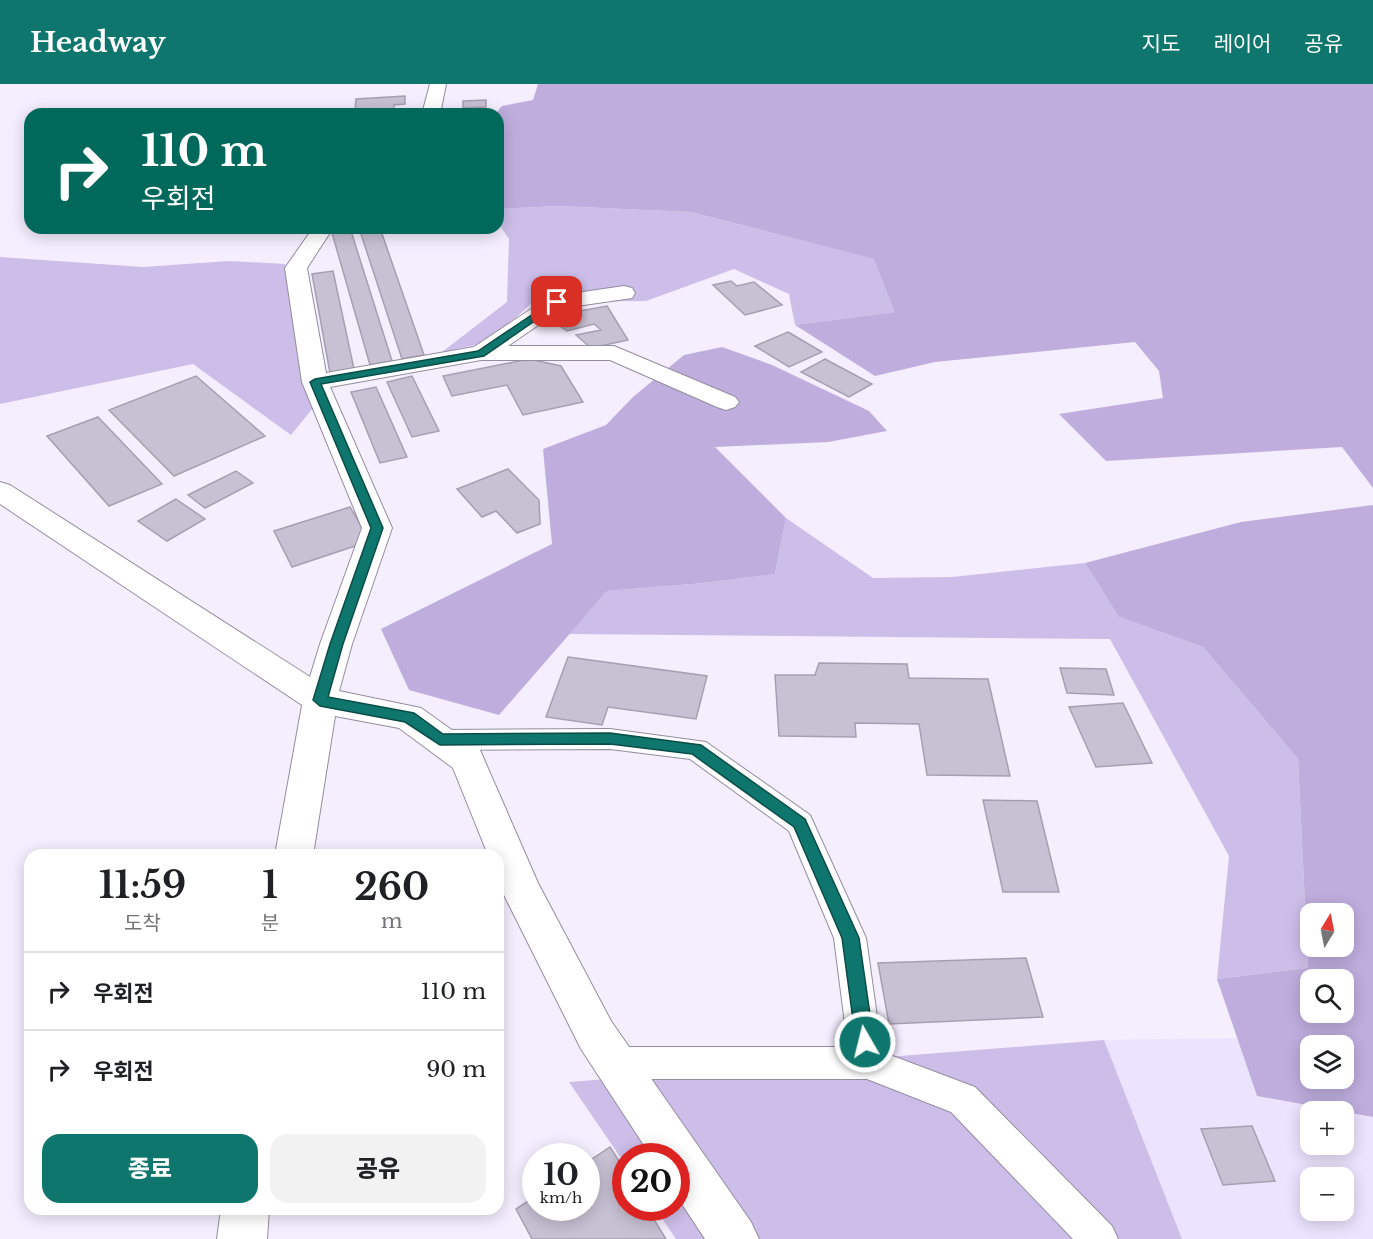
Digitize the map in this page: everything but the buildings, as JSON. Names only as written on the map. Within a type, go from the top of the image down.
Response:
[{"type":"street","points":[[432,108],[438,84]]},
{"type":"street","points":[[295,849],[320,700],[336,644],[377,528],[315,382],[296,268],[319,234]]},
{"type":"street","points":[[481,353],[557,302],[624,293]]},
{"type":"street","points":[[315,382],[481,353],[614,353],[726,402]]},
{"type":"street","points":[[0,490],[69,537],[238,644],[320,700],[409,717],[467,760],[521,889],[596,1035],[734,1239]]},
{"type":"street","points":[[242,1239],[244,1215]]},
{"type":"lane","points":[[440,740],[610,739],[696,749],[800,823],[850,938],[867,1063]]},
{"type":"lane","points":[[615,1064],[867,1063],[963,1099],[1100,1239]]},
{"type":"shaded area","points":[[538,84],[1373,84],[1373,488],[1342,447],[1106,461],[1059,414],[1163,398],[1159,371],[1135,342],[935,362],[875,376],[795,325],[895,312],[874,259],[691,212],[557,206],[504,209],[504,108],[500,108],[533,100]]},
{"type":"shaded area","points":[[557,206],[691,212],[875,259],[896,312],[795,325],[789,294],[734,269],[646,301],[533,302],[489,342],[442,352],[507,302],[509,239],[504,232],[504,209]]},
{"type":"shaded area","points":[[0,257],[143,267],[229,261],[285,264],[317,403],[291,435],[193,364],[0,404]]},
{"type":"shaded area","points":[[722,347],[772,365],[869,411],[887,431],[828,442],[715,447],[786,518],[775,574],[704,583],[607,591],[499,715],[409,690],[381,629],[552,544],[543,449],[606,425],[633,397],[684,355]]},
{"type":"shaded area","points":[[1373,505],[1373,1117],[1354,1114],[1354,1101],[1300,1101],[1300,1104],[1257,1096],[1217,979],[1308,968],[1307,957],[1354,957],[1354,903],[1305,903],[1298,759],[1203,647],[1119,617],[1085,563],[1241,522]]},
{"type":"shaded area","points":[[786,518],[873,578],[952,577],[1085,563],[1119,617],[1203,647],[1298,759],[1305,903],[1300,903],[1300,957],[1307,957],[1308,968],[1217,979],[1229,856],[1110,639],[569,634],[607,591],[704,583],[775,574]]},
{"type":"shaded area","points":[[1237,1038],[1257,1096],[1300,1104],[1300,1155],[1354,1155],[1354,1114],[1373,1117],[1373,1239],[1182,1239],[1104,1040]]},
{"type":"shaded area","points":[[1104,1040],[1182,1239],[676,1239],[664,1221],[690,1221],[690,1143],[612,1143],[612,1145],[569,1082]]},
{"type":"route","points":[[557,302],[481,353],[315,382],[377,528],[336,644],[320,700],[409,717],[440,740],[610,739],[696,749],[800,823],[850,938],[865,1042]]}]
